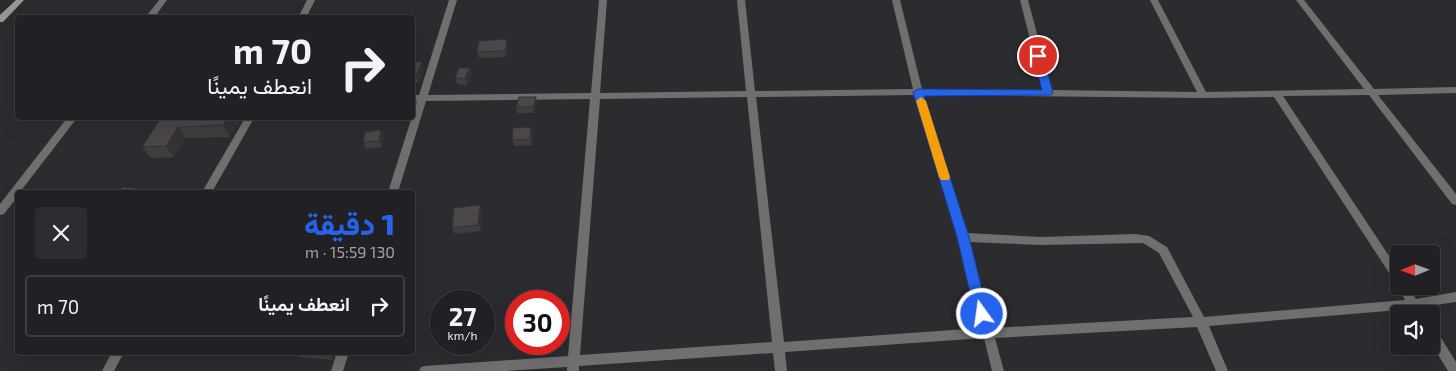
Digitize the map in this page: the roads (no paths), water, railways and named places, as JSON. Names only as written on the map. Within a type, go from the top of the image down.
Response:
[{"type":"main road","points":[[0,20],[20,0]]},
{"type":"street","points":[[152,15],[163,0]]},
{"type":"street","points":[[303,15],[310,0]]},
{"type":"street","points":[[394,190],[453,0]]},
{"type":"street","points":[[574,366],[603,0]]},
{"type":"street","points":[[741,0],[781,371]]},
{"type":"street","points":[[896,0],[918,92],[963,237],[998,371]]},
{"type":"street","points":[[1024,0],[1048,93]]},
{"type":"street","points":[[1154,0],[1203,94]]},
{"type":"street","points":[[1300,0],[1454,195]]},
{"type":"street","points":[[415,98],[918,92],[1203,94],[1456,90]]},
{"type":"street","points":[[1276,93],[1390,267]]},
{"type":"street","points":[[16,190],[70,120]]},
{"type":"street","points":[[208,190],[248,120]]},
{"type":"street","points":[[0,211],[15,192]]},
{"type":"street","points":[[963,237],[1041,241],[1145,240],[1163,250],[1201,322],[1222,371]]},
{"type":"street","points":[[1430,305],[1456,297]]},
{"type":"street","points":[[425,371],[574,366],[778,347],[987,333],[1390,311]]},
{"type":"street","points":[[1440,347],[1455,371]]},
{"type":"street","points":[[108,371],[116,355]]},
{"type":"street","points":[[337,371],[342,355]]}]
